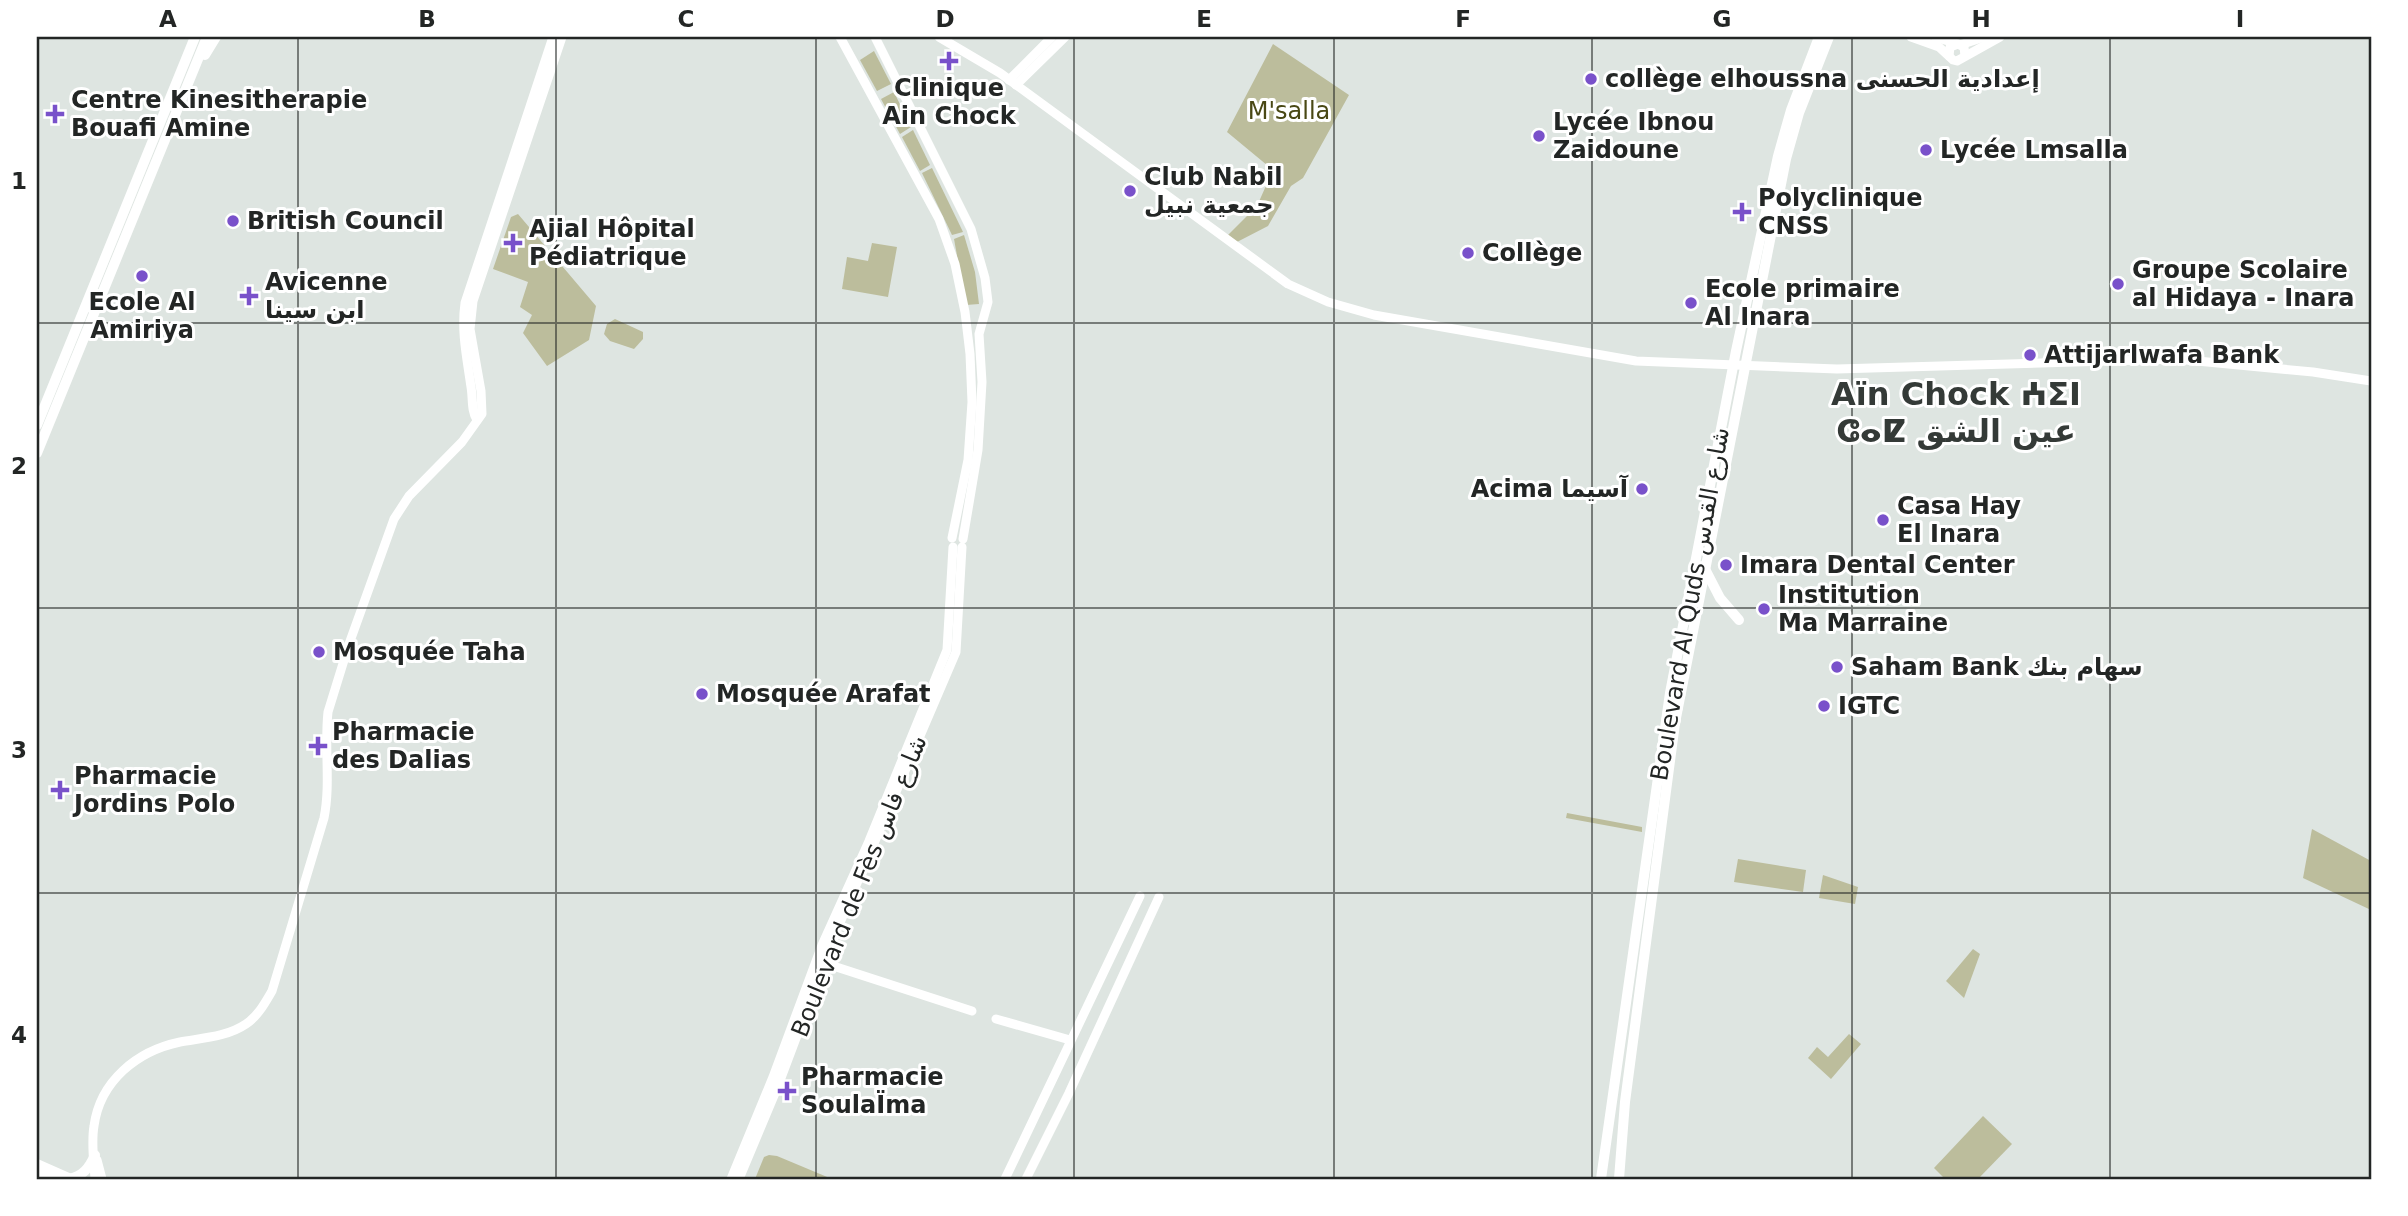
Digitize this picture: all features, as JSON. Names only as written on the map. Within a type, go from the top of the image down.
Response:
[{"type":"highway","points":[[170,98],[188,37]]},
{"type":"highway","points":[[37,425],[195,37]]},
{"type":"highway","points":[[37,453],[207,37]]},
{"type":"highway","points":[[185,90],[216,37]]},
{"type":"main road","points":[[477,420],[473,415],[472,389],[463,336],[464,303],[553,37]]},
{"type":"main road","points":[[95,1179],[93,1128],[97,1110],[112,1082],[127,1066],[154,1049],[227,1034],[246,1024],[266,1002],[283,957],[321,831],[328,800],[328,712],[379,556],[394,519],[409,496],[462,442],[482,414],[482,400],[471,342],[473,301],[562,37]]},
{"type":"main road","name":"Boulevard de Fès شارع فاس","points":[[731,1179],[773,1077],[822,945],[869,841],[947,650],[968,460],[972,381],[965,312],[955,264],[939,219],[840,37]]},
{"type":"main road","name":"Boulevard de Fès شارع فاس","points":[[739,1179],[778,1086],[824,963],[956,652],[958,543],[978,450],[982,382],[979,334],[988,302],[985,278],[971,229],[876,37]]},
{"type":"main road","points":[[939,37],[1013,83],[1288,284],[1315,297],[1374,315],[1636,362],[1901,369],[2176,359],[2313,372],[2371,381]]},
{"type":"main road","points":[[1013,83],[1052,37]]},
{"type":"main road","points":[[1013,83],[1065,37]]},
{"type":"main road","name":"Boulevard Al Quds شارع القدس","points":[[1619,1179],[1625,1102],[1675,723],[1781,143],[1819,37]]},
{"type":"main road","name":"Boulevard Al Quds شارع القدس","points":[[1601,1179],[1670,693],[1739,364],[1791,139],[1829,37]]},
{"type":"main road","points":[[1911,37],[1939,47],[1952,60],[1957,61],[2000,37]]},
{"type":"main road","points":[[1935,37],[1959,44],[1965,49],[1965,56]]},
{"type":"main road","points":[[1949,56],[1950,47],[1984,37]]},
{"type":"main road","points":[[1704,567],[1720,598],[1739,620]]},
{"type":"main road","points":[[1005,1179],[1140,896]]},
{"type":"main road","points":[[1026,1179],[1069,1093],[1159,897]]},
{"type":"main road","points":[[824,963],[972,1011]]},
{"type":"main road","points":[[996,1019],[1070,1040]]},
{"type":"main road","points":[[37,1164],[70,1179],[86,1171],[95,1155]]},
{"type":"main road","points":[[95,1155],[102,1179]]},
{"type":"main road","points":[[37,1173],[50,1179]]},
{"type":"green space","name":"M'salla","points":[[1273,44],[1349,95],[1303,178],[1291,186],[1268,226],[1237,242],[1228,235],[1257,206],[1273,170],[1227,132]]},
{"type":"green space","points":[[874,51],[891,84],[877,91],[860,60]]},
{"type":"green space","points":[[894,92],[911,127],[900,134],[881,99]]},
{"type":"green space","points":[[913,130],[930,165],[920,171],[902,137]]},
{"type":"green space","points":[[932,168],[963,232],[952,235],[922,173]]},
{"type":"green space","points":[[518,214],[596,306],[589,340],[547,366],[523,333],[532,315],[520,307],[528,282],[493,269],[511,217]]},
{"type":"green space","points":[[964,235],[975,272],[979,304],[966,305],[954,239]]},
{"type":"green space","points":[[872,243],[897,247],[888,297],[842,289],[847,257],[868,261]]},
{"type":"green space","points":[[615,319],[643,332],[643,339],[634,349],[610,341],[604,334],[607,324]]},
{"type":"green space","points":[[1567,813],[1642,827],[1642,832],[1566,818]]},
{"type":"green space","points":[[2312,829],[2371,861],[2371,910],[2303,878]]},
{"type":"green space","points":[[1738,859],[1806,870],[1803,892],[1734,882]]},
{"type":"green space","points":[[1823,875],[1858,887],[1855,904],[1819,898]]},
{"type":"green space","points":[[1973,949],[1980,954],[1964,998],[1946,981]]},
{"type":"green space","points":[[1849,1034],[1861,1044],[1831,1079],[1808,1058],[1817,1047],[1828,1057]]},
{"type":"green space","points":[[1983,1116],[2012,1144],[1978,1179],[1945,1179],[1934,1168]]},
{"type":"green space","points":[[769,1155],[832,1179],[755,1179],[764,1157]]},
{"type":"place","name":"Clinique Ain Chock","points":[[949,61]]},
{"type":"place","name":"collège elhoussna إعدادية الحسنى","points":[[1591,79]]},
{"type":"place","name":"Centre Kinesitherapie Bouafi Amine","points":[[55,114]]},
{"type":"place","name":"Lycée Ibnou Zaidoune","points":[[1539,136]]},
{"type":"place","name":"Lycée Lmsalla","points":[[1926,150]]},
{"type":"place","name":"Club Nabil جمعية نبيل","points":[[1130,191]]},
{"type":"place","name":"Polyclinique CNSS","points":[[1742,212]]},
{"type":"place","name":"British Council","points":[[233,221]]},
{"type":"place","name":"Ajial Hôpital Pédiatrique","points":[[513,243]]},
{"type":"place","name":"Collège","points":[[1468,253]]},
{"type":"place","name":"Ecole Al Amiriya","points":[[142,276]]},
{"type":"place","name":"Groupe Scolaire al Hidaya - Inara","points":[[2118,284]]},
{"type":"place","name":"Avicenne ابن سينا","points":[[249,296]]},
{"type":"place","name":"Ecole primaire Al Inara","points":[[1691,303]]},
{"type":"place","name":"Attijarlwafa Bank","points":[[2030,355]]},
{"type":"place","name":"Acima آسيما","points":[[1642,489]]},
{"type":"place","name":"Casa Hay El Inara","points":[[1883,520]]},
{"type":"place","name":"Imara Dental Center","points":[[1726,565]]},
{"type":"place","name":"Institution Ma Marraine","points":[[1764,609]]},
{"type":"place","name":"Mosquée Taha","points":[[319,652]]},
{"type":"place","name":"Saham Bank سهام بنك","points":[[1837,667]]},
{"type":"place","name":"Mosquée Arafat","points":[[702,694]]},
{"type":"place","name":"IGTC","points":[[1824,706]]},
{"type":"place","name":"Pharmacie des Dalias","points":[[318,746]]},
{"type":"place","name":"Pharmacie Jordins Polo","points":[[60,790]]},
{"type":"place","name":"Pharmacie SoulaÏma","points":[[787,1091]]},
{"type":"district","name":"Aïn Chock ⵄⵉⵏ ⵛⴰⵇ عين الشق","points":[[1956,412]]}]
